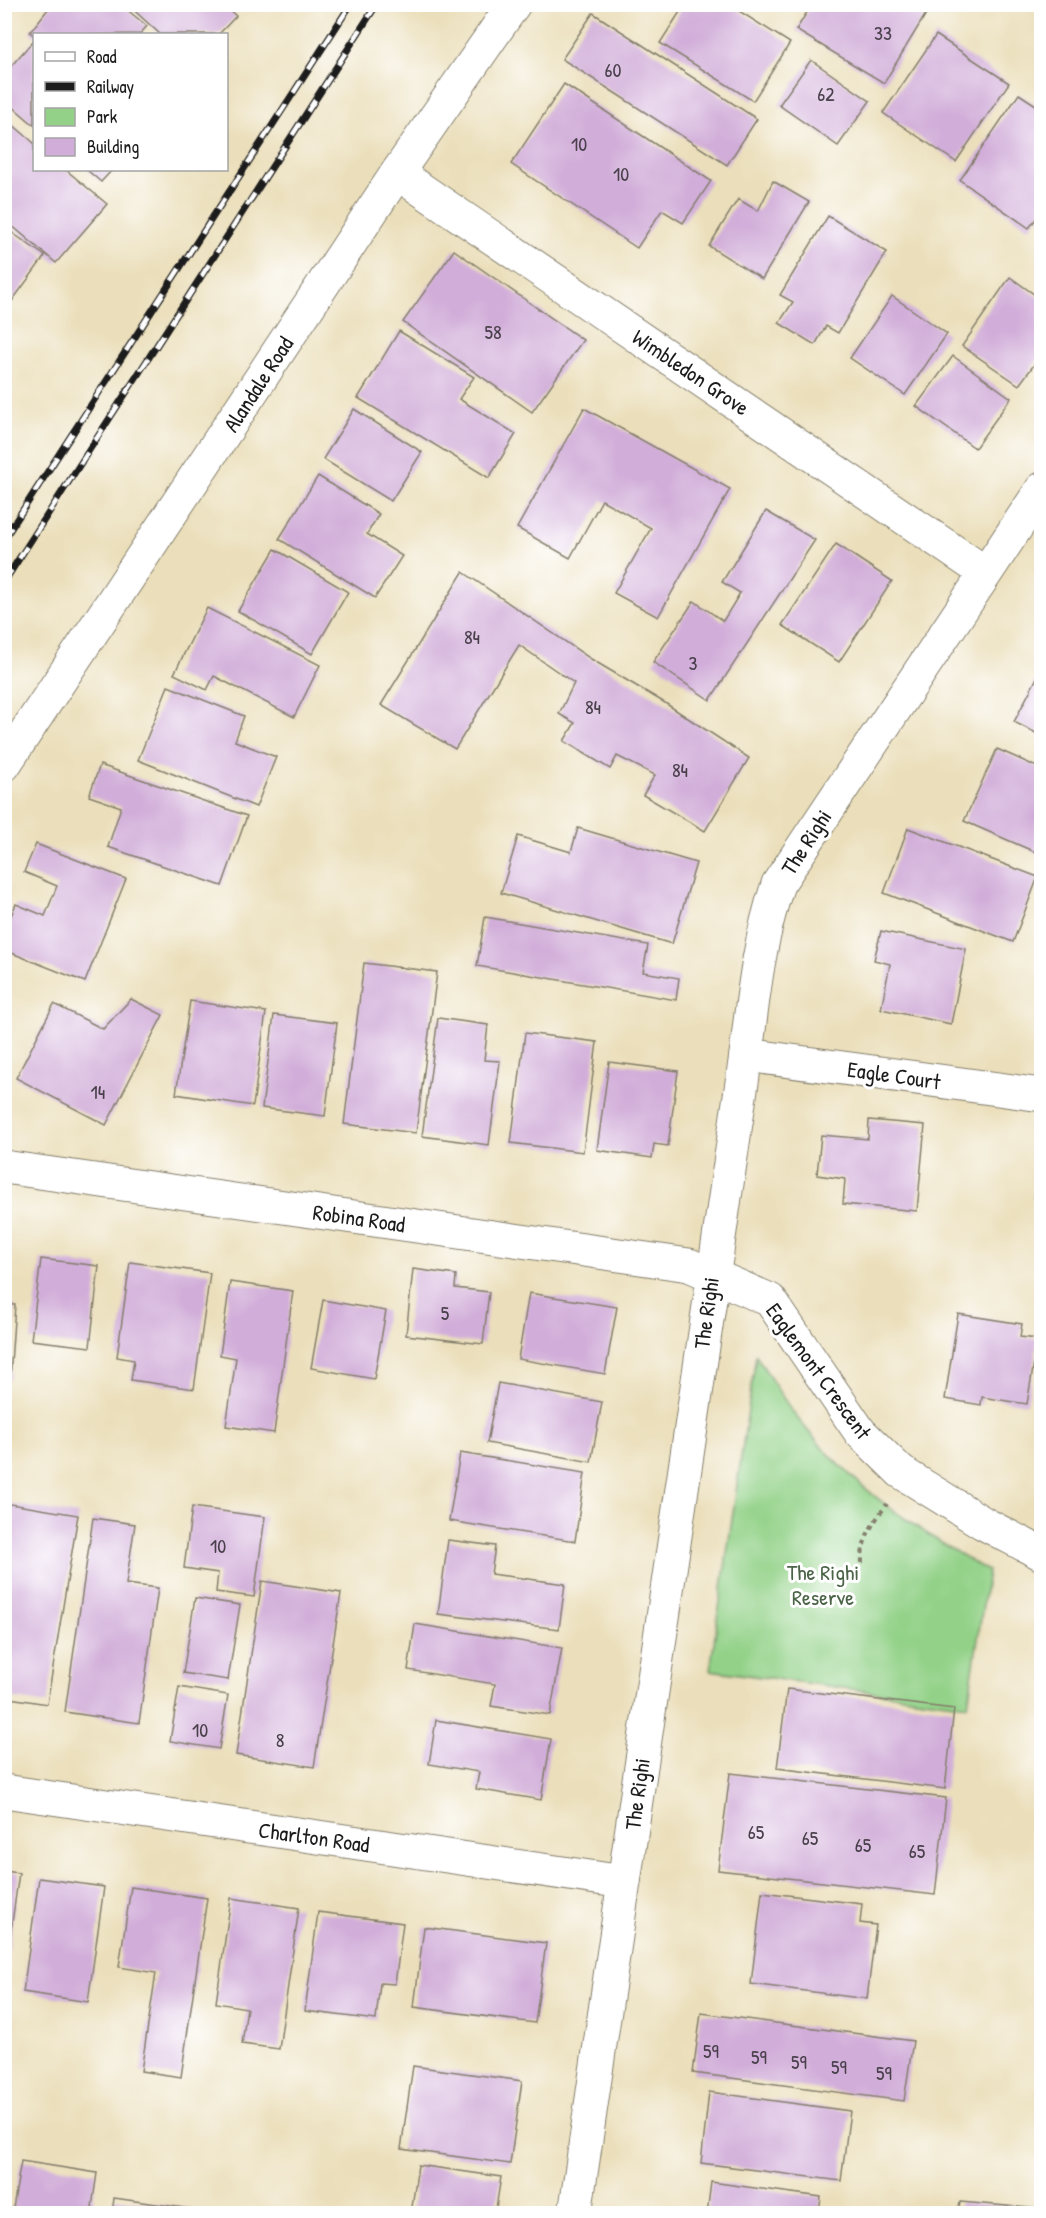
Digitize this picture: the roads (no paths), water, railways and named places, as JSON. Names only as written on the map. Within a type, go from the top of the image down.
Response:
[{"type":"street","name":"Alandale Road","points":[[4,765],[397,173],[514,4]]},
{"type":"street","name":"Wimbledon Grove","points":[[397,173],[984,572]]},
{"type":"street","name":"The Righi","points":[[574,2214],[746,1055],[758,956],[778,885],[1041,489]]},
{"type":"street","name":"Eagle Court","points":[[746,1055],[1041,1095]]},
{"type":"street","name":"Robina Road","points":[[4,1167],[689,1265],[712,1276]]},
{"type":"street","name":"Eaglemont Crescent","points":[[712,1276],[770,1300],[860,1432],[901,1472],[983,1523],[1041,1554]]},
{"type":"street","name":"Charlton Road","points":[[4,1791],[624,1882]]},
{"type":"railway","points":[[4,539],[351,4]]},
{"type":"railway","points":[[4,582],[377,4]]},
{"type":"park label","name":"The Righi Reserve","points":[[823,1584]]}]
